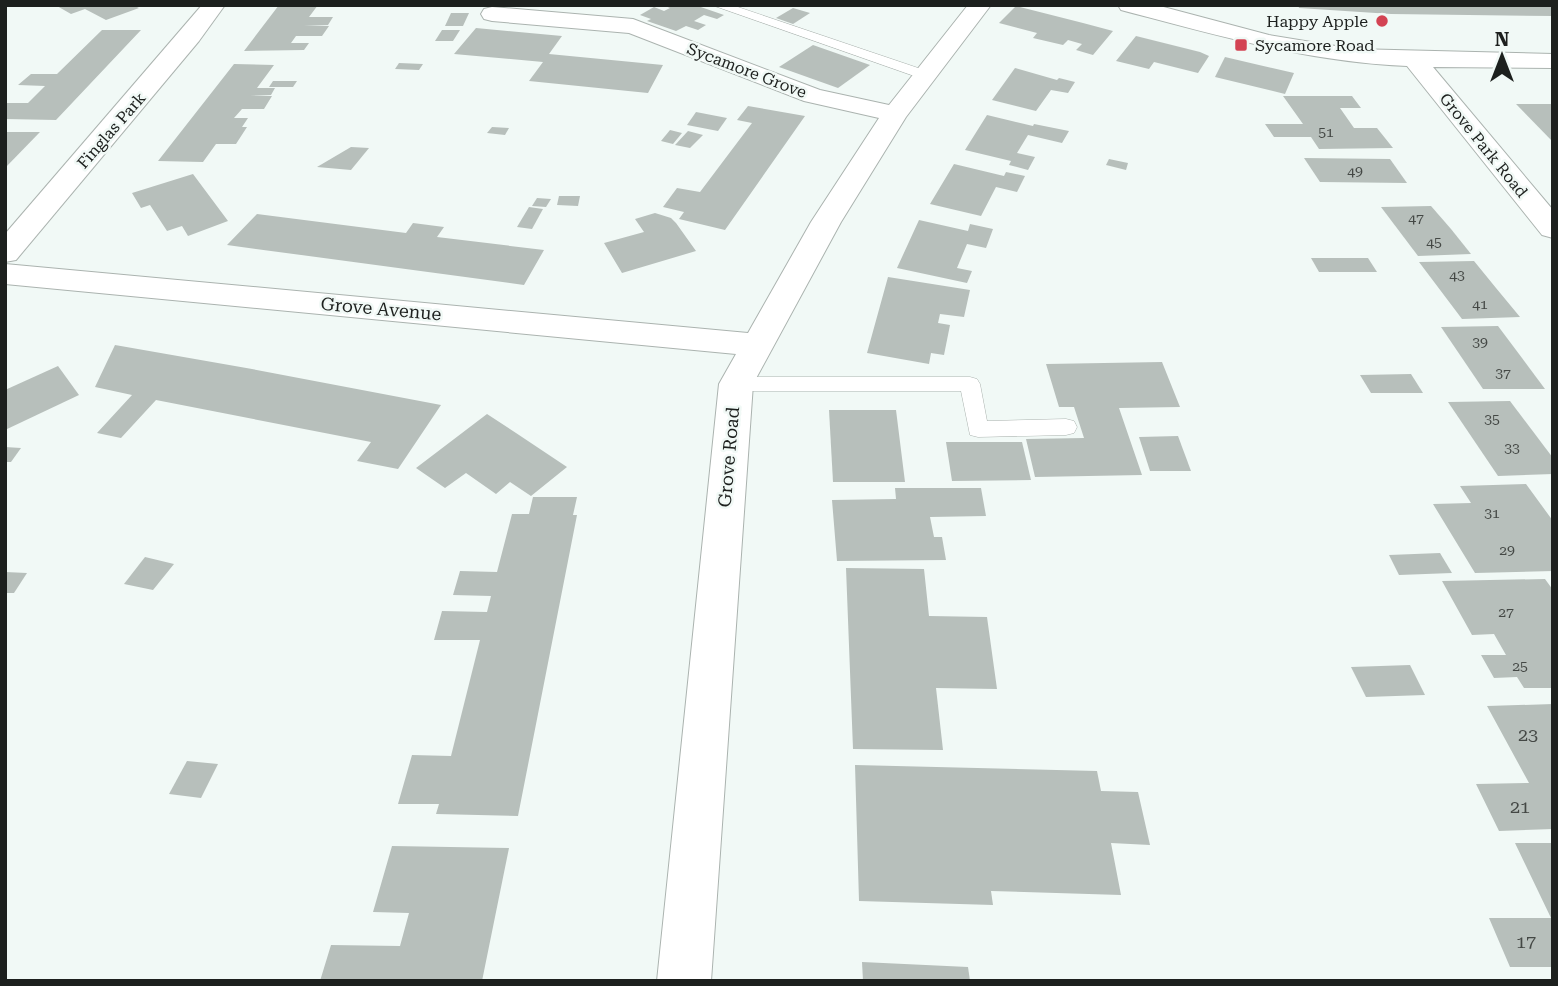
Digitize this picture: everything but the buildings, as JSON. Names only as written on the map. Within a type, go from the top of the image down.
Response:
[{"type":"street","name":"Finglas Park","points":[[5,253],[191,36],[214,5]]},
{"type":"street","name":"Grove Road","points":[[684,981],[736,384],[826,222],[895,114],[980,5]]},
{"type":"street","points":[[1129,5],[1286,45],[1353,56],[1414,60],[1553,61]]},
{"type":"street","name":"Sycamore Grove","points":[[492,14],[607,14],[813,96],[895,114]]},
{"type":"street","name":"Grove Park Road","points":[[1414,60],[1553,229]]},
{"type":"street","name":"Grove Avenue","points":[[5,274],[757,345]]},
{"type":"lane","points":[[718,5],[925,75]]},
{"type":"lane","points":[[736,384],[970,384],[978,429],[1066,427]]},
{"type":"place","name":"Happy Apple","points":[[1382,21]]},
{"type":"place","name":"Sycamore Road","points":[[1241,45]]}]
